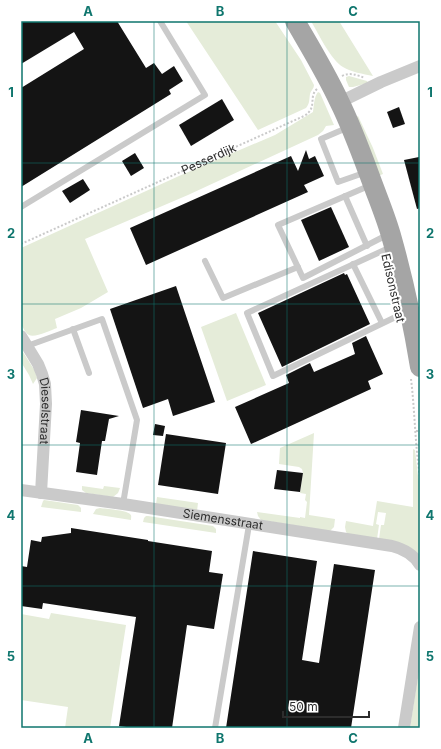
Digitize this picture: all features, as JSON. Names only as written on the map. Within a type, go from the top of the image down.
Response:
[{"type":"main road","name":"Edisonstraat","points":[[295,21],[340,102],[370,176],[392,239],[410,310],[415,371]]},
{"type":"street","points":[[340,102],[381,82],[420,66]]},
{"type":"street","name":"Dieselstraat","points":[[24,341],[38,364],[45,384],[46,396],[41,493]]},
{"type":"street","name":"Siemensstraat","points":[[21,490],[122,504],[249,525],[392,546],[410,554],[419,564]]},
{"type":"street","points":[[404,728],[420,627]]},
{"type":"lane","points":[[21,207],[205,95],[160,21]]},
{"type":"lane","points":[[350,126],[321,139],[338,182],[358,175],[370,176],[364,188],[278,225],[303,278],[366,246],[392,239]]},
{"type":"lane","points":[[345,196],[366,246]]},
{"type":"lane","points":[[392,239],[353,264],[247,313],[273,376],[410,310]]},
{"type":"lane","points":[[205,261],[223,298],[298,267]]},
{"type":"lane","points":[[353,264],[382,323]]},
{"type":"lane","points":[[24,341],[73,329],[102,319],[137,420],[122,504]]},
{"type":"lane","points":[[73,329],[89,373]]},
{"type":"lane","points":[[215,728],[249,525]]},
{"type":"path","name":"Pesserdijk","points":[[21,244],[308,114],[312,109],[315,91],[347,74],[350,73],[381,82]]},
{"type":"path","points":[[415,371],[416,432],[420,477]]},
{"type":"path","points":[[416,432],[420,431]]},
{"type":"green space","points":[[186,21],[275,21],[301,60],[314,85],[306,108],[258,130]]},
{"type":"green space","points":[[311,21],[339,21],[373,76],[357,73],[338,64],[325,46]]},
{"type":"green space","points":[[349,76],[367,81],[368,83],[349,87],[346,77]]},
{"type":"green space","points":[[318,92],[320,93],[334,125],[326,126],[318,135],[188,195],[85,239],[108,292],[81,308],[55,319],[57,328],[32,336],[26,333],[21,324],[21,248],[179,176],[275,135],[313,112],[315,99]]},
{"type":"green space","points":[[358,116],[383,174],[378,176],[355,118]]},
{"type":"green space","points":[[236,313],[266,385],[227,401],[201,327]]},
{"type":"green space","points":[[21,349],[35,371],[37,378],[33,384],[21,362]]},
{"type":"green space","points":[[314,433],[309,515],[335,519],[334,527],[330,531],[261,520],[257,512],[305,518],[307,502],[305,500],[306,494],[300,493],[303,473],[302,469],[299,467],[279,464],[280,448]]},
{"type":"green space","points":[[413,449],[415,450],[420,487],[420,556],[379,539],[381,525],[384,525],[386,513],[378,512],[376,524],[379,525],[377,539],[348,534],[345,527],[346,521],[373,526],[377,501],[413,507]]},
{"type":"green space","points":[[82,486],[103,489],[104,486],[120,488],[118,493],[113,497],[86,493],[82,490]]},
{"type":"green space","points":[[157,497],[198,503],[197,511],[156,504]]},
{"type":"green space","points":[[44,500],[78,505],[81,508],[81,512],[41,507]]},
{"type":"green space","points":[[100,508],[128,513],[131,515],[131,520],[93,514],[96,509]]},
{"type":"green space","points":[[146,516],[213,526],[216,529],[216,533],[143,522]]},
{"type":"green space","points":[[51,613],[126,625],[110,728],[65,728],[68,707],[21,700],[21,614],[49,619]]},
{"type":"green space","points":[[420,663],[420,728],[410,728]]},
{"type":"building","points":[[21,21],[117,21],[146,68],[154,63],[162,74],[174,66],[183,81],[169,90],[171,94],[21,187],[21,88],[84,49],[74,32],[21,64]]},
{"type":"building","points":[[222,99],[234,120],[191,146],[179,125]]},
{"type":"building","points":[[399,107],[405,124],[393,128],[387,112]]},
{"type":"building","points":[[306,150],[309,159],[315,156],[324,176],[304,185],[308,192],[146,265],[130,228],[291,156],[298,171]]},
{"type":"building","points":[[135,153],[144,168],[131,176],[122,161]]},
{"type":"building","points":[[419,157],[420,208],[417,209],[404,160]]},
{"type":"building","points":[[83,179],[90,190],[70,203],[62,191]]},
{"type":"building","points":[[331,207],[349,247],[319,261],[301,220]]},
{"type":"building","points":[[344,273],[345,275],[347,274],[370,324],[282,367],[258,313]]},
{"type":"building","points":[[176,286],[215,402],[173,416],[168,399],[143,408],[110,309]]},
{"type":"building","points":[[366,336],[383,374],[368,381],[371,389],[251,444],[235,407],[289,383],[286,375],[310,363],[314,372],[355,354],[352,343]]},
{"type":"building","points":[[81,410],[119,416],[109,419],[105,441],[102,441],[97,475],[76,472],[80,443],[76,442]]},
{"type":"building","points":[[155,424],[165,426],[163,436],[153,435]]},
{"type":"building","points":[[166,434],[226,443],[218,494],[158,485]]},
{"type":"building","points":[[277,470],[303,473],[300,492],[274,489]]},
{"type":"building","points":[[71,528],[212,551],[209,572],[223,574],[214,629],[187,625],[172,728],[134,728],[119,726],[136,617],[43,603],[42,609],[21,606],[21,566],[27,567],[31,540],[41,542],[42,537],[71,533]]},
{"type":"building","points":[[253,551],[317,561],[302,660],[319,663],[334,564],[375,570],[351,728],[226,728]]}]
